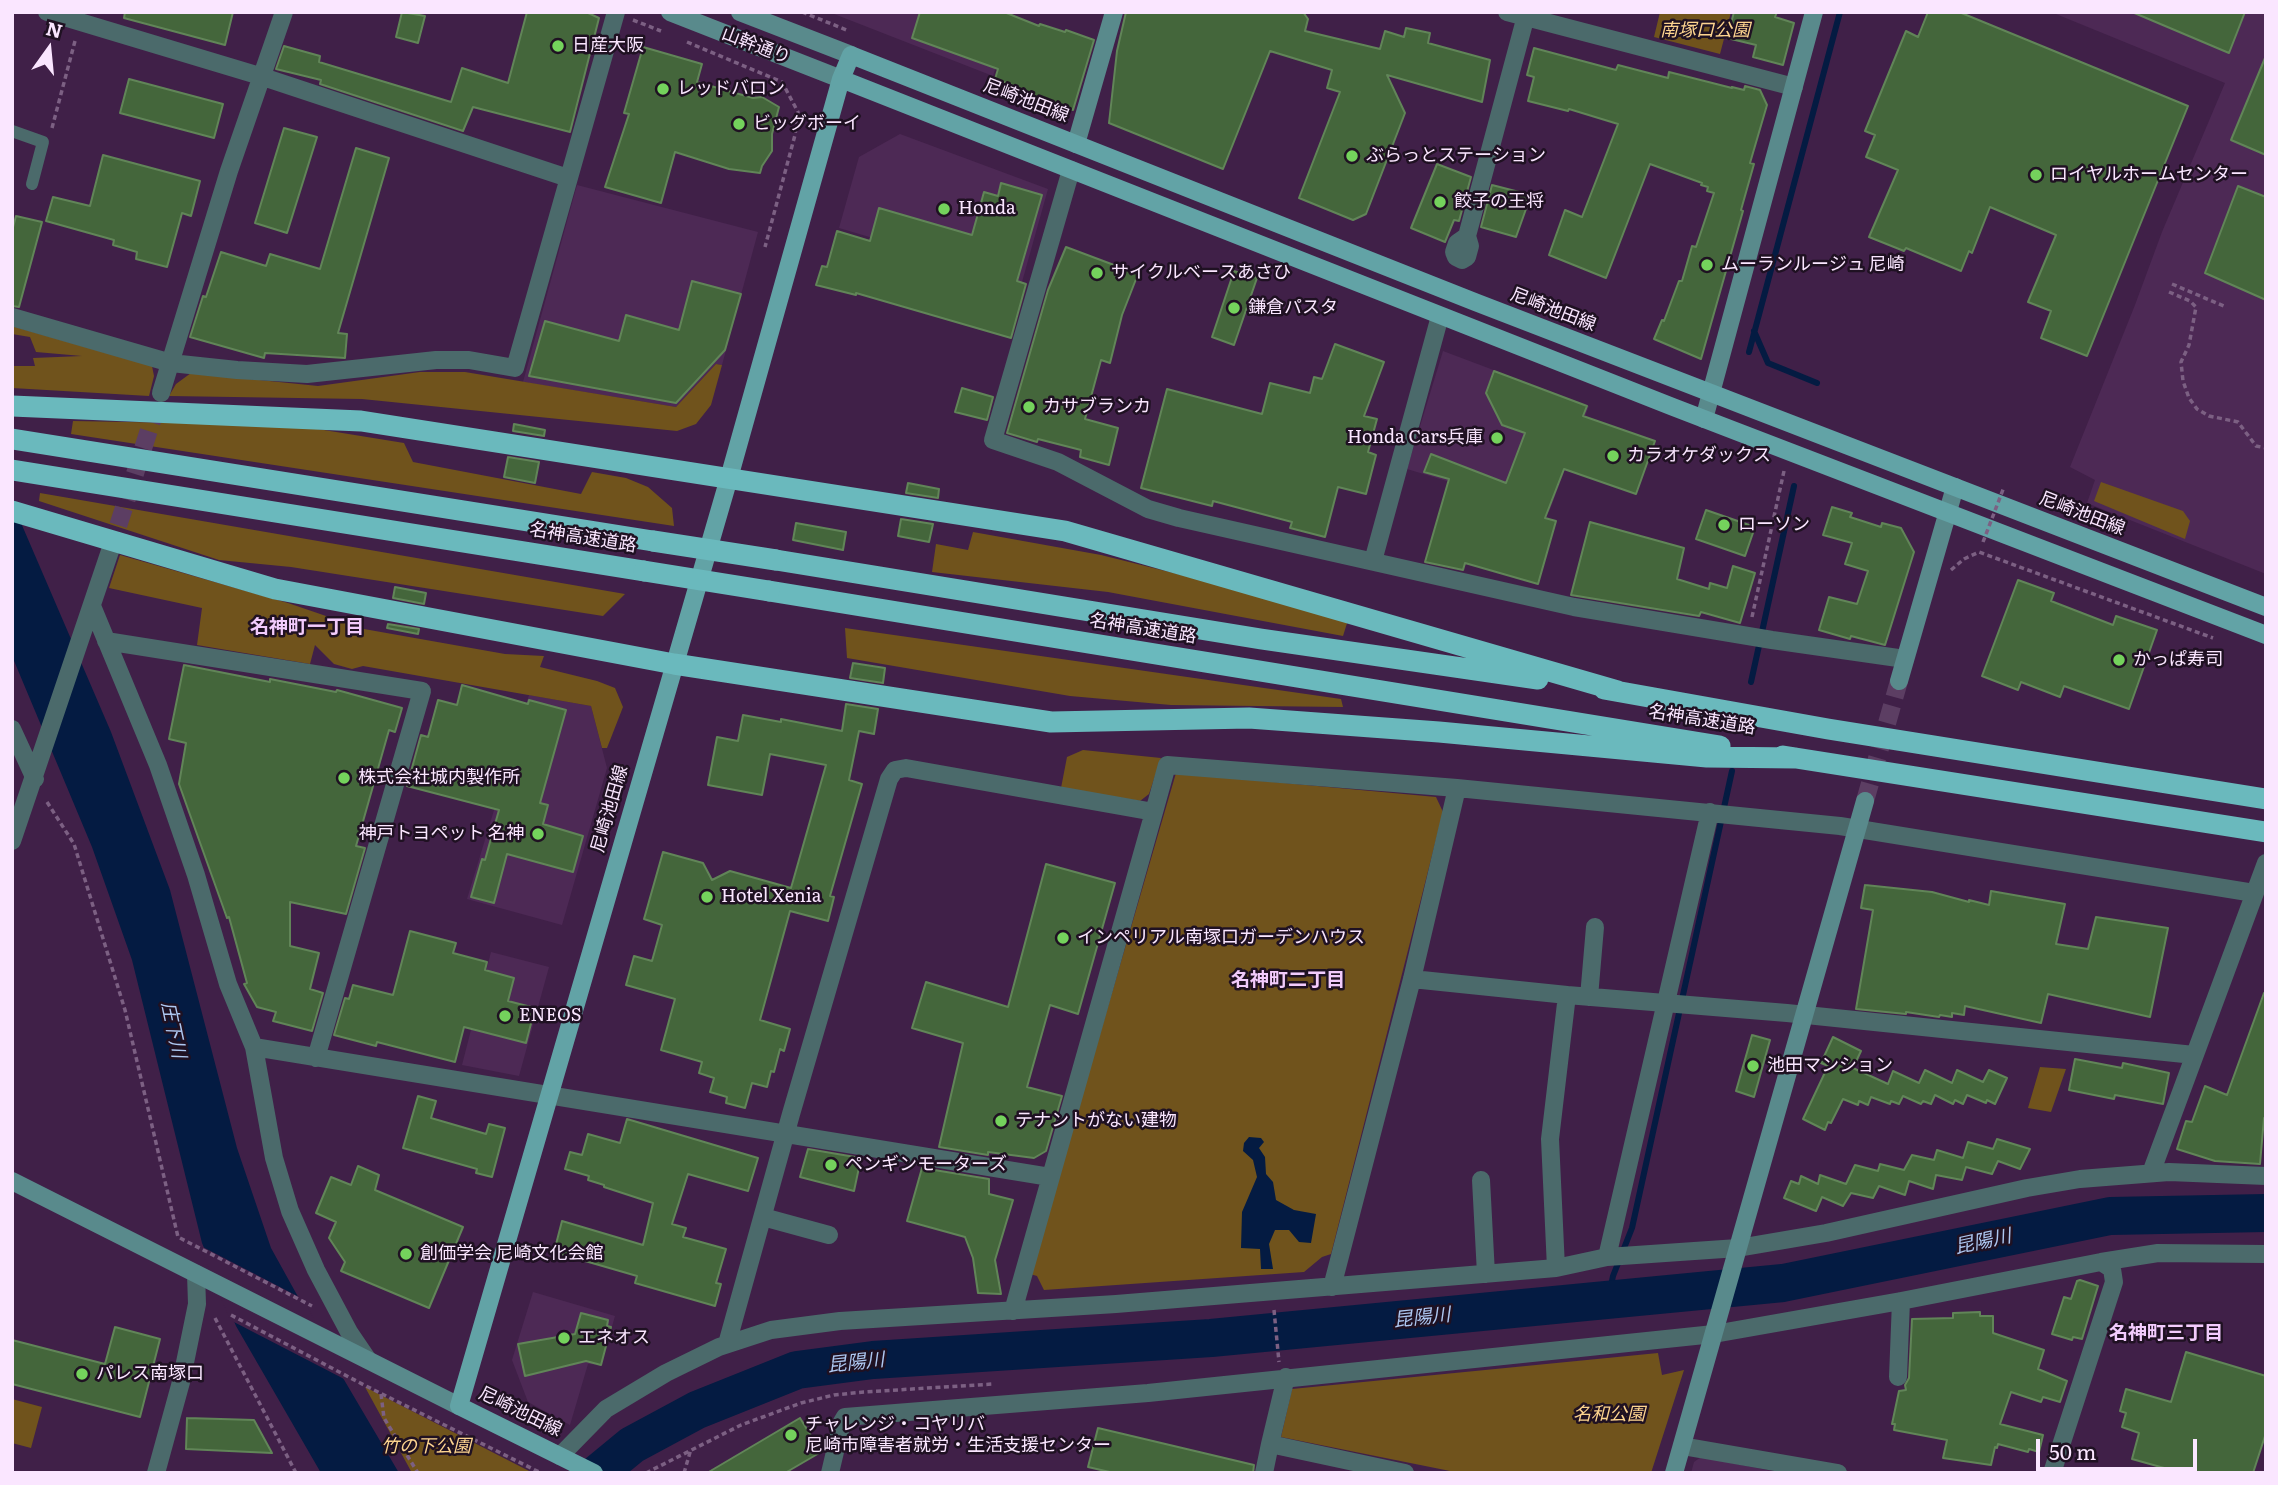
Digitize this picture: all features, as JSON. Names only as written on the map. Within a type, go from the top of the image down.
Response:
[{"type":"highway","points":[[12,406],[361,421],[1065,531],[1618,691]]},
{"type":"highway","name":"名神高速道路","points":[[12,439],[776,559],[1261,639],[1618,691],[1828,729],[2258,798]]},
{"type":"highway","name":"名神高速道路","points":[[20,471],[2266,832]]},
{"type":"highway","points":[[12,511],[275,589],[674,664],[1051,722],[1249,718],[1439,732],[1707,757],[1796,758]]},
{"type":"main road","name":"尼崎池田線","points":[[594,1473],[459,1406],[851,55],[1475,302],[2266,607]]},
{"type":"main road","points":[[842,79],[1440,316],[2266,635]]},
{"type":"street","points":[[47,12],[261,76],[568,177]]},
{"type":"street","points":[[161,393],[196,277],[284,12]]},
{"type":"street","name":"山幹通り","points":[[670,12],[842,79]]},
{"type":"street","name":"山幹通り","points":[[740,12],[851,55]]},
{"type":"street","points":[[1076,144],[1114,12]]},
{"type":"street","points":[[1507,12],[1527,15],[1794,87]]},
{"type":"street","points":[[1704,419],[1814,12]]},
{"type":"street","points":[[12,317],[171,363],[237,370],[307,374],[436,360],[469,360],[514,368],[615,14]]},
{"type":"street","points":[[1467,236],[1527,15]]},
{"type":"street","points":[[1071,170],[993,440],[1058,462],[1148,509],[1179,519],[1574,607],[1756,638],[1905,659]]},
{"type":"street","points":[[1373,561],[1440,316]]},
{"type":"street","points":[[1899,681],[1955,487]]},
{"type":"street","points":[[12,841],[110,551]]},
{"type":"street","points":[[92,606],[158,765],[196,874],[228,984],[254,1047],[274,1158],[290,1211],[316,1270],[349,1332],[368,1360]]},
{"type":"street","points":[[106,641],[422,691],[316,1058]]},
{"type":"street","points":[[12,729],[37,771]]},
{"type":"street","points":[[1013,1311],[1167,765],[1457,788],[1840,826],[2254,893]]},
{"type":"street","points":[[727,1344],[889,779],[895,770],[905,768],[1154,812]]},
{"type":"street","points":[[1332,1287],[1412,979],[1457,788]]},
{"type":"street","points":[[1674,1473],[1865,801]]},
{"type":"street","points":[[1616,1256],[1718,812]]},
{"type":"street","points":[[2151,1173],[2266,863]]},
{"type":"street","points":[[1589,997],[1595,927]]},
{"type":"street","points":[[1412,979],[1805,1015],[2194,1055]]},
{"type":"street","points":[[1556,1268],[1550,1139],[1567,995]]},
{"type":"street","points":[[254,1047],[1050,1177]]},
{"type":"street","points":[[567,1459],[606,1409],[666,1373],[727,1344],[771,1330],[840,1321],[1013,1311],[1556,1268],[1616,1256],[1737,1253],[2027,1188],[2080,1180],[2151,1173],[2266,1176]]},
{"type":"street","points":[[1480,1180],[1486,1274]]},
{"type":"street","points":[[12,1181],[459,1406]]},
{"type":"street","points":[[763,1217],[829,1234]]},
{"type":"street","points":[[830,1473],[845,1417],[1148,1393],[1282,1371],[1714,1334],[2158,1253],[2266,1254]]},
{"type":"street","points":[[2052,1473],[2115,1282],[2112,1269],[2101,1262]]},
{"type":"street","points":[[156,1473],[181,1382],[197,1304],[199,1276]]},
{"type":"street","points":[[1898,1377],[1902,1301]]},
{"type":"street","points":[[1264,1473],[1282,1371]]},
{"type":"street","points":[[1270,1444],[1405,1473]]},
{"type":"street","points":[[1682,1446],[1838,1473]]},
{"type":"lane","points":[[12,131],[43,142],[32,184]]},
{"type":"path","points":[[615,14],[671,35]]},
{"type":"path","points":[[43,142],[49,138],[80,22]]},
{"type":"path","points":[[684,40],[782,82],[798,112],[795,135],[765,247]]},
{"type":"path","points":[[2172,284],[2226,307]]},
{"type":"path","points":[[2169,292],[2190,301],[2196,307],[2189,345],[2181,362],[2183,381],[2189,398],[2197,409],[2209,416],[2238,422],[2256,446],[2266,448]]},
{"type":"path","points":[[1756,638],[1788,451]]},
{"type":"path","points":[[1976,542],[1983,542],[2004,487]]},
{"type":"path","points":[[1949,566],[1947,573],[1964,559],[1979,552],[2214,638]]},
{"type":"path","points":[[51,812],[74,844],[125,1010],[178,1237],[319,1309]]},
{"type":"path","points":[[1274,1302],[1282,1371]]},
{"type":"path","points":[[216,1308],[214,1316],[296,1473]]},
{"type":"path","points":[[228,1314],[541,1473]]},
{"type":"path","points":[[380,1393],[384,1418],[418,1473]]},
{"type":"path","points":[[684,1473],[691,1449]]},
{"type":"shaded area","points":[[829,12],[1014,12],[993,76]]},
{"type":"shaded area","points":[[2051,12],[2266,12],[2266,574],[2087,503],[2095,480],[2070,467],[2162,232],[2225,83]]},
{"type":"shaded area","name":"Honda","points":[[900,134],[1048,189],[1022,282],[839,228],[859,157]]},
{"type":"shaded area","points":[[577,185],[758,232],[722,365],[716,364],[676,407],[523,382]]},
{"type":"shaded area","name":"Honda Cars兵庫","points":[[1443,351],[1589,406],[1549,512],[1407,469]]},
{"type":"shaded area","name":"神戸トヨペット 名神","points":[[529,695],[591,706],[607,768],[562,925],[467,899]]},
{"type":"shaded area","name":"ENEOS","points":[[491,952],[549,967],[519,1076],[462,1065]]},
{"type":"shaded area","name":"エネオス","points":[[533,1292],[615,1316],[601,1365],[588,1364],[570,1425],[528,1402],[512,1360]]},
{"type":"shaded area","points":[[1701,1457],[1782,1473],[1691,1473],[1694,1462]]},
{"type":"green space","name":"南塚口公園","points":[[1660,12],[1731,12],[1720,54],[1654,37]]},
{"type":"green space","points":[[12,326],[152,366],[154,376],[149,396],[12,388],[12,366],[35,366],[33,358],[82,356],[36,352],[30,337],[12,334]]},
{"type":"green space","points":[[716,364],[722,365],[711,405],[696,424],[677,431],[362,399],[169,396],[176,384],[191,373],[318,386],[420,372],[465,372],[676,407]]},
{"type":"green space","points":[[73,421],[293,425],[404,443],[413,462],[581,494],[592,472],[626,478],[648,487],[672,508],[674,526],[71,434]]},
{"type":"green space","points":[[2101,482],[2183,511],[2190,521],[2185,539],[2094,501]]},
{"type":"green space","points":[[40,493],[625,594],[603,616],[291,567],[219,560],[39,501]]},
{"type":"green space","points":[[973,532],[1101,555],[1266,596],[1348,620],[1343,636],[1108,592],[932,572],[936,544],[968,550]]},
{"type":"green space","points":[[120,555],[288,603],[364,629],[505,654],[544,656],[540,667],[615,688],[623,707],[607,748],[602,748],[591,706],[363,666],[352,669],[334,664],[315,645],[310,664],[197,645],[202,608],[109,588]]},
{"type":"green space","points":[[845,628],[1341,699],[1343,707],[1171,705],[1070,696],[847,658]]},
{"type":"green space","points":[[1083,750],[1161,758],[1149,794],[1140,801],[1061,788],[1067,757]]},
{"type":"green space","points":[[1176,773],[1436,797],[1443,812],[1331,1254],[1322,1257],[1304,1272],[1044,1290],[1037,1276],[1030,1274]]},
{"type":"green space","points":[[2040,1067],[2066,1069],[2051,1112],[2028,1108]]},
{"type":"green space","name":"名和公園","points":[[1658,1353],[1662,1375],[1684,1370],[1651,1473],[1460,1473],[1281,1437],[1292,1389]]},
{"type":"green space","name":"竹の下公園","points":[[365,1387],[533,1473],[412,1473]]},
{"type":"green space","points":[[12,1399],[42,1407],[31,1448],[12,1443]]},
{"type":"water","name":"庄下川","points":[[12,502],[111,732],[170,890],[237,1148],[271,1248],[399,1473],[321,1473],[236,1326],[202,1243],[132,960],[92,847],[12,656]]},
{"type":"water","points":[[1249,1137],[1261,1138],[1264,1142],[1259,1148],[1265,1157],[1266,1174],[1273,1182],[1276,1200],[1294,1210],[1316,1214],[1311,1243],[1299,1242],[1289,1230],[1275,1230],[1269,1244],[1273,1269],[1261,1269],[1260,1249],[1241,1248],[1242,1212],[1257,1177],[1253,1160],[1243,1151],[1244,1143]]},
{"type":"pier","points":[[199,1245],[303,1299],[348,1381],[230,1320]]},
{"type":"building","points":[[125,12],[233,12],[225,45],[124,18]]},
{"type":"building","points":[[402,12],[425,16],[418,43],[396,37]]},
{"type":"building","points":[[527,12],[586,12],[599,18],[570,132],[473,107],[463,131],[320,84],[321,80],[276,69],[284,46],[320,56],[319,62],[451,102],[462,68],[508,83]]},
{"type":"building","points":[[920,12],[1004,12],[1039,26],[1040,24],[1065,32],[1066,30],[1094,40],[1073,110],[995,79],[998,69],[912,38]]},
{"type":"building","points":[[1126,12],[1303,12],[1308,19],[1305,31],[1380,49],[1385,31],[1404,37],[1406,28],[1430,33],[1428,43],[1490,60],[1482,102],[1387,75],[1405,113],[1366,214],[1353,220],[1299,198],[1340,92],[1327,88],[1332,70],[1270,51],[1223,169],[1109,123],[1117,51]]},
{"type":"building","points":[[1734,12],[1777,12],[1775,17],[1794,23],[1783,65],[1753,57],[1756,45],[1727,38]]},
{"type":"building","name":"ロイヤルホームセンター","points":[[1928,12],[1959,12],[2188,106],[2087,356],[2041,338],[2051,311],[2028,302],[2056,235],[1990,207],[1972,253],[1969,251],[1961,271],[1906,248],[1904,251],[1869,237],[1898,170],[1866,157],[1875,135],[1865,131],[1906,31],[1918,37]]},
{"type":"building","points":[[2132,12],[2245,12],[2229,53]]},
{"type":"building","points":[[643,47],[702,64],[697,82],[753,98],[762,97],[779,107],[772,134],[772,151],[760,173],[729,169],[675,152],[661,203],[605,187],[629,114],[624,113]]},
{"type":"building","points":[[1534,48],[1616,70],[1618,65],[1668,78],[1669,72],[1732,88],[1744,90],[1745,86],[1760,90],[1767,105],[1750,163],[1754,164],[1741,210],[1743,211],[1701,359],[1654,339],[1679,281],[1682,281],[1692,246],[1696,247],[1714,193],[1707,191],[1708,187],[1701,185],[1702,183],[1650,164],[1606,278],[1549,255],[1565,210],[1582,217],[1618,124],[1569,109],[1568,111],[1528,101],[1534,77],[1527,75]]},
{"type":"building","points":[[2266,58],[2266,155],[2231,140]]},
{"type":"building","points":[[129,79],[223,104],[214,138],[120,113]]},
{"type":"building","points":[[284,128],[317,137],[287,233],[255,223]]},
{"type":"building","points":[[356,148],[389,158],[338,333],[347,334],[345,358],[265,353],[264,358],[190,337],[221,252],[266,266],[270,254],[320,269]]},
{"type":"building","points":[[103,155],[200,181],[191,216],[182,213],[167,267],[136,259],[137,252],[113,245],[114,240],[46,221],[53,197],[90,206]]},
{"type":"building","points":[[1437,164],[1471,177],[1459,221],[1454,220],[1445,242],[1411,228]]},
{"type":"building","points":[[1001,183],[1042,195],[1017,281],[1026,284],[1011,338],[856,293],[816,285],[822,266],[827,267],[837,231],[870,241],[879,208],[972,235],[984,192],[998,196]]},
{"type":"building","points":[[1492,185],[1531,195],[1516,237],[1481,227]]},
{"type":"building","points":[[2238,186],[2266,197],[2266,300],[2205,273]]},
{"type":"building","points":[[16,216],[42,222],[19,307],[12,306],[12,231]]},
{"type":"building","points":[[1066,247],[1138,274],[1122,315],[1110,363],[1101,360],[1085,419],[1118,428],[1109,465],[1080,457],[1081,450],[1007,433],[1048,290]]},
{"type":"building","name":"鎌倉パスタ","points":[[1234,271],[1257,278],[1234,345],[1212,337]]},
{"type":"building","points":[[692,281],[741,294],[725,350],[676,403],[529,376],[545,321],[619,341],[626,315],[679,330]]},
{"type":"building","points":[[1335,344],[1384,362],[1364,416],[1377,419],[1368,452],[1376,455],[1366,494],[1338,487],[1325,537],[1290,528],[1292,522],[1213,501],[1212,506],[1141,488],[1167,389],[1262,414],[1270,383],[1310,393],[1314,377],[1322,379]]},
{"type":"building","points":[[1494,371],[1587,406],[1583,416],[1655,441],[1636,494],[1564,469],[1545,518],[1556,521],[1538,584],[1465,563],[1463,570],[1425,562],[1449,479],[1424,472],[1431,454],[1506,483],[1525,433],[1502,425],[1486,393]]},
{"type":"building","points":[[962,388],[993,397],[987,420],[955,412]]},
{"type":"building","points":[[514,424],[545,430],[544,436],[513,431]]},
{"type":"building","points":[[508,457],[539,462],[535,483],[504,477]]},
{"type":"building","points":[[908,483],[939,489],[938,498],[906,493]]},
{"type":"building","points":[[1832,507],[1852,513],[1850,517],[1881,527],[1882,523],[1901,528],[1914,552],[1885,645],[1819,630],[1829,597],[1857,604],[1868,571],[1845,564],[1852,543],[1823,535]]},
{"type":"building","points":[[1706,510],[1755,527],[1745,556],[1696,539]]},
{"type":"building","points":[[901,519],[933,524],[929,542],[898,536]]},
{"type":"building","points":[[1590,522],[1684,548],[1677,579],[1709,589],[1710,583],[1727,588],[1733,566],[1755,573],[1740,623],[1701,612],[1699,616],[1571,595]]},
{"type":"building","points":[[796,523],[846,532],[843,550],[793,540]]},
{"type":"building","points":[[2018,580],[2054,593],[2051,601],[2113,625],[2116,616],[2157,630],[2129,709],[2064,686],[2060,697],[2021,682],[2018,690],[1982,676]]},
{"type":"building","points":[[395,587],[426,593],[424,604],[393,598]]},
{"type":"building","points":[[388,624],[419,629],[418,634],[387,628]]},
{"type":"building","points":[[853,663],[885,668],[883,683],[850,678]]},
{"type":"building","points":[[184,665],[270,682],[270,679],[336,692],[337,690],[402,708],[395,732],[389,730],[356,846],[365,848],[346,914],[290,902],[290,946],[319,953],[310,989],[323,993],[312,1031],[273,1021],[276,1012],[257,1007],[244,984],[247,983],[229,917],[227,918],[179,784],[186,743],[169,739]]},
{"type":"building","points":[[462,685],[528,704],[529,700],[566,710],[540,803],[548,805],[543,824],[583,836],[573,872],[507,854],[494,903],[471,897],[499,810],[407,786],[421,735],[428,737],[438,700],[457,705]]},
{"type":"building","points":[[846,704],[878,709],[874,734],[859,731],[849,780],[862,784],[830,896],[834,897],[828,921],[790,911],[760,1020],[790,1029],[784,1051],[780,1049],[767,1087],[752,1083],[745,1108],[726,1103],[727,1097],[710,1092],[714,1078],[699,1073],[702,1062],[661,1050],[675,999],[626,985],[634,956],[652,961],[662,925],[644,919],[663,852],[703,863],[712,880],[730,871],[791,888],[826,765],[770,754],[762,795],[708,785],[717,737],[738,741],[743,715],[781,722],[781,719],[842,731]]},
{"type":"building","points":[[1046,864],[1115,883],[1078,1014],[1050,1005],[1027,1087],[1062,1096],[1046,1151],[1034,1158],[988,1152],[988,1155],[939,1147],[963,1043],[912,1028],[926,982],[1008,1007]]},
{"type":"building","points":[[1865,885],[1932,892],[1989,905],[1991,891],[2065,904],[2056,944],[2088,949],[2096,917],[2168,928],[2150,1017],[2048,994],[2041,1023],[1965,1006],[1964,1015],[1952,1013],[1952,1017],[1856,1009],[1873,910],[1861,908]]},
{"type":"building","points":[[410,931],[456,943],[453,953],[487,962],[485,970],[514,978],[508,1001],[535,1008],[526,1043],[464,1027],[455,1062],[377,1042],[376,1046],[334,1035],[345,998],[349,999],[353,985],[393,995]]},
{"type":"building","points":[[2264,993],[2266,1119],[2264,1118],[2260,1164],[2215,1161],[2177,1149],[2186,1121],[2192,1122],[2205,1086],[2227,1095]]},
{"type":"building","name":"池田マンション","points":[[1752,1035],[1770,1040],[1754,1097],[1736,1091]]},
{"type":"building","points":[[1833,1037],[1861,1051],[1853,1068],[1888,1084],[1893,1071],[1919,1083],[1925,1070],[1952,1083],[1957,1070],[1983,1082],[1989,1070],[2007,1078],[1995,1104],[1967,1095],[1963,1104],[1955,1100],[1953,1104],[1935,1095],[1931,1104],[1923,1101],[1921,1104],[1903,1096],[1899,1104],[1891,1101],[1890,1104],[1871,1097],[1868,1105],[1859,1101],[1858,1105],[1843,1099],[1825,1130],[1803,1119],[1828,1066],[1821,1063]]},
{"type":"building","points":[[2075,1059],[2122,1068],[2123,1063],[2169,1073],[2163,1104],[2115,1095],[2114,1099],[2069,1090]]},
{"type":"building","points":[[418,1096],[436,1101],[431,1118],[486,1134],[489,1124],[505,1128],[492,1177],[476,1173],[477,1169],[403,1148]]},
{"type":"building","points":[[627,1119],[758,1158],[748,1191],[688,1174],[672,1224],[686,1228],[683,1237],[726,1249],[716,1283],[721,1284],[715,1306],[635,1283],[637,1276],[554,1252],[562,1221],[643,1245],[653,1203],[604,1187],[588,1180],[589,1176],[565,1169],[570,1152],[582,1155],[588,1134],[620,1143]]},
{"type":"building","points":[[1997,1139],[2030,1149],[2020,1169],[1998,1161],[1992,1174],[1966,1167],[1962,1180],[1936,1175],[1933,1189],[1909,1181],[1905,1195],[1879,1186],[1873,1198],[1851,1193],[1843,1206],[1822,1197],[1816,1211],[1784,1198],[1791,1181],[1799,1184],[1801,1176],[1818,1184],[1820,1175],[1846,1184],[1855,1165],[1878,1171],[1880,1164],[1904,1170],[1912,1155],[1934,1160],[1937,1150],[1963,1158],[1968,1142],[1993,1149]]},
{"type":"building","name":"ペンギンモーターズ","points":[[808,1149],[861,1158],[854,1191],[800,1177]]},
{"type":"building","points":[[358,1166],[379,1175],[375,1190],[463,1227],[429,1308],[341,1271],[345,1262],[329,1238],[336,1222],[316,1213],[331,1177],[351,1185]]},
{"type":"building","points":[[922,1168],[989,1179],[989,1194],[1013,1200],[995,1260],[1001,1294],[978,1293],[973,1258],[965,1237],[907,1221]]},
{"type":"building","points":[[2077,1281],[2098,1286],[2082,1339],[2073,1337],[2072,1340],[2052,1334],[2064,1297],[2071,1299]]},
{"type":"building","points":[[1980,1312],[1980,1316],[1993,1316],[1993,1333],[2044,1350],[2038,1369],[2067,1381],[2060,1402],[2043,1397],[2041,1402],[2011,1392],[2000,1424],[2043,1435],[2039,1452],[2029,1449],[2028,1452],[1998,1444],[1991,1465],[1943,1458],[1947,1440],[1894,1430],[1895,1424],[1892,1424],[1899,1391],[1906,1390],[1905,1385],[1909,1378],[1912,1319],[1953,1318],[1953,1313]]},
{"type":"building","points":[[581,1313],[608,1320],[607,1326],[611,1327],[601,1365],[586,1361],[525,1376],[518,1344],[575,1334]]},
{"type":"building","name":"パレス南塚口","points":[[115,1327],[160,1339],[140,1417],[12,1384],[12,1340],[105,1364]]},
{"type":"building","points":[[2186,1352],[2266,1376],[2266,1433],[2253,1473],[2182,1473],[2132,1459],[2139,1433],[2122,1427],[2126,1413],[2120,1411],[2126,1389],[2171,1402]]},
{"type":"building","points":[[187,1418],[254,1420],[272,1453],[186,1449]]},
{"type":"building","name":"チャレンジ・コヤリバ 尼崎市障害者就労・生活支援センター","points":[[800,1418],[821,1452],[785,1473],[707,1473]]},
{"type":"building","points":[[1098,1428],[1254,1465],[1253,1473],[1114,1473],[1088,1467]]},
{"type":"waterway","points":[[1749,352],[1840,12]]},
{"type":"waterway","points":[[1754,331],[1768,363],[1817,383]]},
{"type":"waterway","points":[[1751,682],[1794,486]]},
{"type":"waterway","points":[[1608,1301],[1613,1276],[1632,1228],[1732,771]]},
{"type":"waterway","name":"昆陽川","points":[[598,1473],[632,1445],[697,1410],[797,1370],[873,1360],[1211,1338],[1783,1283],[2110,1216],[2266,1213]]},
{"type":"tunnel","points":[[110,551],[159,399]]},
{"type":"tunnel","points":[[1865,801],[1899,681]]},
{"type":"place","name":"日産大阪","points":[[558,46]]},
{"type":"place","name":"レッドバロン","points":[[663,89]]},
{"type":"place","name":"ビッグボーイ","points":[[739,124]]},
{"type":"place","name":"ぶらっとステーション","points":[[1352,156]]},
{"type":"place","name":"ロイヤルホームセンター","points":[[2036,175]]},
{"type":"place","name":"餃子の王将","points":[[1440,202]]},
{"type":"place","name":"Honda","points":[[944,209]]},
{"type":"place","name":"ムーランルージュ 尼崎","points":[[1707,265]]},
{"type":"place","name":"サイクルベースあさひ","points":[[1097,273]]},
{"type":"place","name":"鎌倉パスタ","points":[[1234,308]]},
{"type":"place","name":"カサブランカ","points":[[1029,407]]},
{"type":"place","name":"Honda Cars兵庫","points":[[1497,438]]},
{"type":"place","name":"カラオケダックス","points":[[1613,456]]},
{"type":"place","name":"ローソン","points":[[1724,525]]},
{"type":"place","name":"かっぱ寿司","points":[[2119,660]]},
{"type":"place","name":"株式会社城内製作所","points":[[344,778]]},
{"type":"place","name":"神戸トヨペット 名神","points":[[538,834]]},
{"type":"place","name":"Hotel Xenia","points":[[707,897]]},
{"type":"place","name":"インペリアル南塚口ガーデンハウス","points":[[1063,938]]},
{"type":"place","name":"ENEOS","points":[[505,1016]]},
{"type":"place","name":"池田マンション","points":[[1753,1066]]},
{"type":"place","name":"テナントがない建物","points":[[1001,1121]]},
{"type":"place","name":"ペンギンモーターズ","points":[[831,1165]]},
{"type":"place","name":"創価学会 尼崎文化会館","points":[[406,1254]]},
{"type":"place","name":"エネオス","points":[[564,1338]]},
{"type":"place","name":"パレス南塚口","points":[[82,1374]]},
{"type":"place","name":"チャレンジ・コヤリバ 尼崎市障害者就労・生活支援センター","points":[[791,1435]]},
{"type":"district","name":"名神町一丁目","points":[[307,627]]},
{"type":"district","name":"名神町二丁目","points":[[1288,980]]},
{"type":"district","name":"名神町三丁目","points":[[2166,1333]]}]
